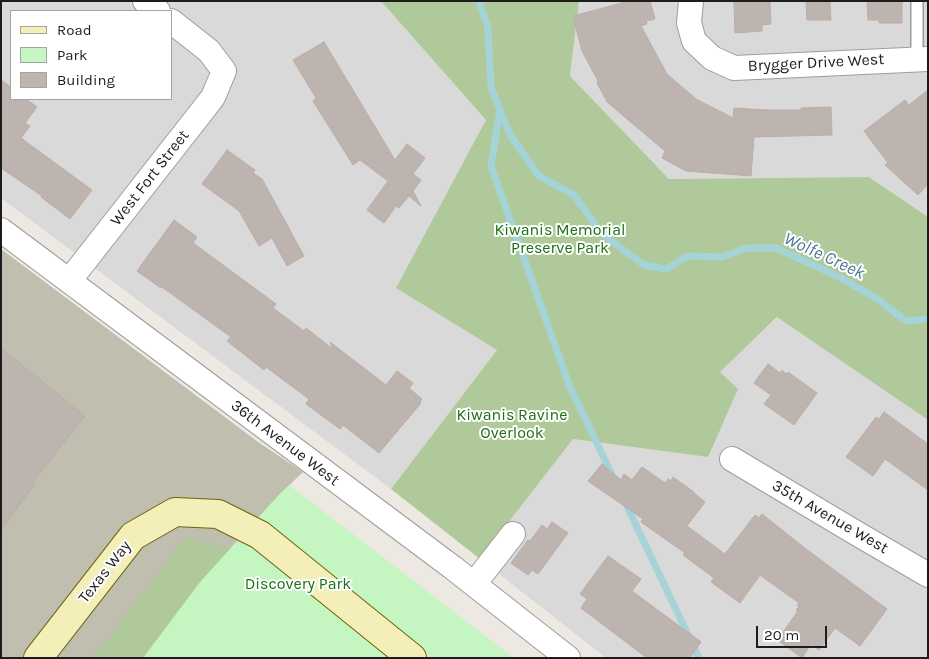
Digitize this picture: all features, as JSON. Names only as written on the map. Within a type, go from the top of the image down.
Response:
[{"type":"street","points":[[145,1],[157,10]]},
{"type":"street","name":"Brygger Drive West","points":[[690,1],[689,23],[694,41],[712,58],[734,68],[922,59]]},
{"type":"street","name":"West Fort Street","points":[[69,282],[213,96],[224,70],[209,51],[172,22]]},
{"type":"street","name":"36th Avenue West","points":[[1,230],[474,584],[568,658]]},
{"type":"street","name":"35th Avenue West","points":[[732,460],[928,575]]},
{"type":"street","name":"Texas Way","points":[[38,658],[133,536],[175,512],[218,514],[260,535],[412,658]]},
{"type":"street","points":[[474,584],[513,534]]},
{"type":"lane","points":[[917,1],[922,59]]},
{"type":"shaded area","points":[[1,1],[381,1],[487,120],[396,288],[497,350],[391,489],[1,198]]},
{"type":"shaded area","points":[[579,1],[928,1],[928,217],[869,177],[669,179],[570,76]]},
{"type":"shaded area","points":[[1,249],[258,442],[303,472],[278,496],[200,582],[143,658],[1,658]]},
{"type":"shaded area","points":[[778,317],[928,420],[928,658],[606,658],[480,559],[573,439],[708,457],[719,372]]},
{"type":"green space","name":"Kiwanis Memorial Preserve Park","points":[[381,1],[579,1],[570,76],[669,179],[869,177],[928,217],[928,420],[777,317],[720,372],[738,389],[708,457],[573,439],[480,559],[391,489],[497,350],[396,288],[486,120]]},
{"type":"green space","name":"Discovery Park","points":[[289,485],[514,658],[143,658],[200,582]]},
{"type":"green space","points":[[185,539],[239,550],[377,658],[93,658]]},
{"type":"building","points":[[629,1],[650,1],[655,19],[646,21],[647,24],[641,26],[667,74],[696,99],[733,118],[734,108],[801,110],[801,108],[831,107],[832,135],[754,137],[751,176],[686,171],[662,158],[665,151],[607,102],[582,51],[573,16]]},
{"type":"building","points":[[734,1],[770,1],[771,24],[762,25],[762,31],[735,33]]},
{"type":"building","points":[[806,1],[830,1],[831,20],[807,20]]},
{"type":"building","points":[[867,1],[902,1],[902,23],[879,23],[879,20],[868,20]]},
{"type":"building","points":[[324,42],[395,160],[407,144],[425,158],[413,174],[421,180],[413,191],[421,206],[409,196],[399,208],[396,206],[384,223],[367,210],[388,181],[360,160],[353,165],[313,101],[316,98],[293,60]]},
{"type":"building","points":[[1,80],[10,86],[10,100],[27,100],[37,107],[25,123],[30,126],[21,138],[92,190],[70,219],[42,196],[1,168]]},
{"type":"building","points":[[928,90],[928,184],[918,195],[885,165],[888,163],[864,131],[905,100],[909,105]]},
{"type":"building","points":[[227,150],[255,170],[253,173],[262,179],[304,256],[287,266],[272,238],[259,246],[239,211],[202,184]]},
{"type":"building","points":[[174,220],[197,237],[193,243],[276,304],[273,308],[304,331],[306,328],[333,349],[330,342],[386,385],[397,371],[413,383],[409,388],[422,399],[421,403],[379,453],[343,425],[340,429],[306,404],[309,399],[266,367],[264,370],[227,341],[231,337],[137,271]]},
{"type":"building","points":[[1,348],[85,416],[32,483],[34,485],[1,530]]},
{"type":"building","points":[[768,364],[780,373],[782,370],[786,374],[788,372],[817,393],[794,425],[764,404],[771,395],[754,383]]},
{"type":"building","points":[[884,412],[928,444],[928,490],[885,459],[873,476],[846,457],[876,417],[879,419]]},
{"type":"building","points":[[602,464],[621,480],[624,474],[632,480],[642,467],[665,483],[668,479],[671,481],[673,477],[694,492],[705,502],[687,526],[725,554],[755,515],[759,518],[762,514],[887,609],[860,646],[835,628],[819,650],[811,644],[802,658],[780,642],[782,640],[779,638],[798,611],[796,610],[799,607],[797,605],[799,603],[760,575],[740,603],[711,582],[714,578],[683,555],[685,553],[641,522],[643,519],[588,481]]},
{"type":"building","points":[[552,522],[568,533],[538,574],[532,570],[528,575],[511,563],[542,525],[547,529]]},
{"type":"building","points":[[608,556],[641,579],[632,591],[701,642],[690,658],[647,658],[581,608],[587,599],[580,594]]},
{"type":"waterway","name":"Wolfe Creek","points":[[479,1],[488,28],[491,87],[510,135],[539,176],[574,195],[602,234],[644,265],[666,269],[688,256],[722,257],[746,248],[776,248],[837,276],[876,298],[906,321],[928,319]]},
{"type":"waterway","points":[[500,109],[491,166],[570,387],[614,479]]},
{"type":"waterway","points":[[625,502],[699,658]]},
{"type":"park label","name":"Kiwanis Ravine Overlook","points":[[512,424]]}]
